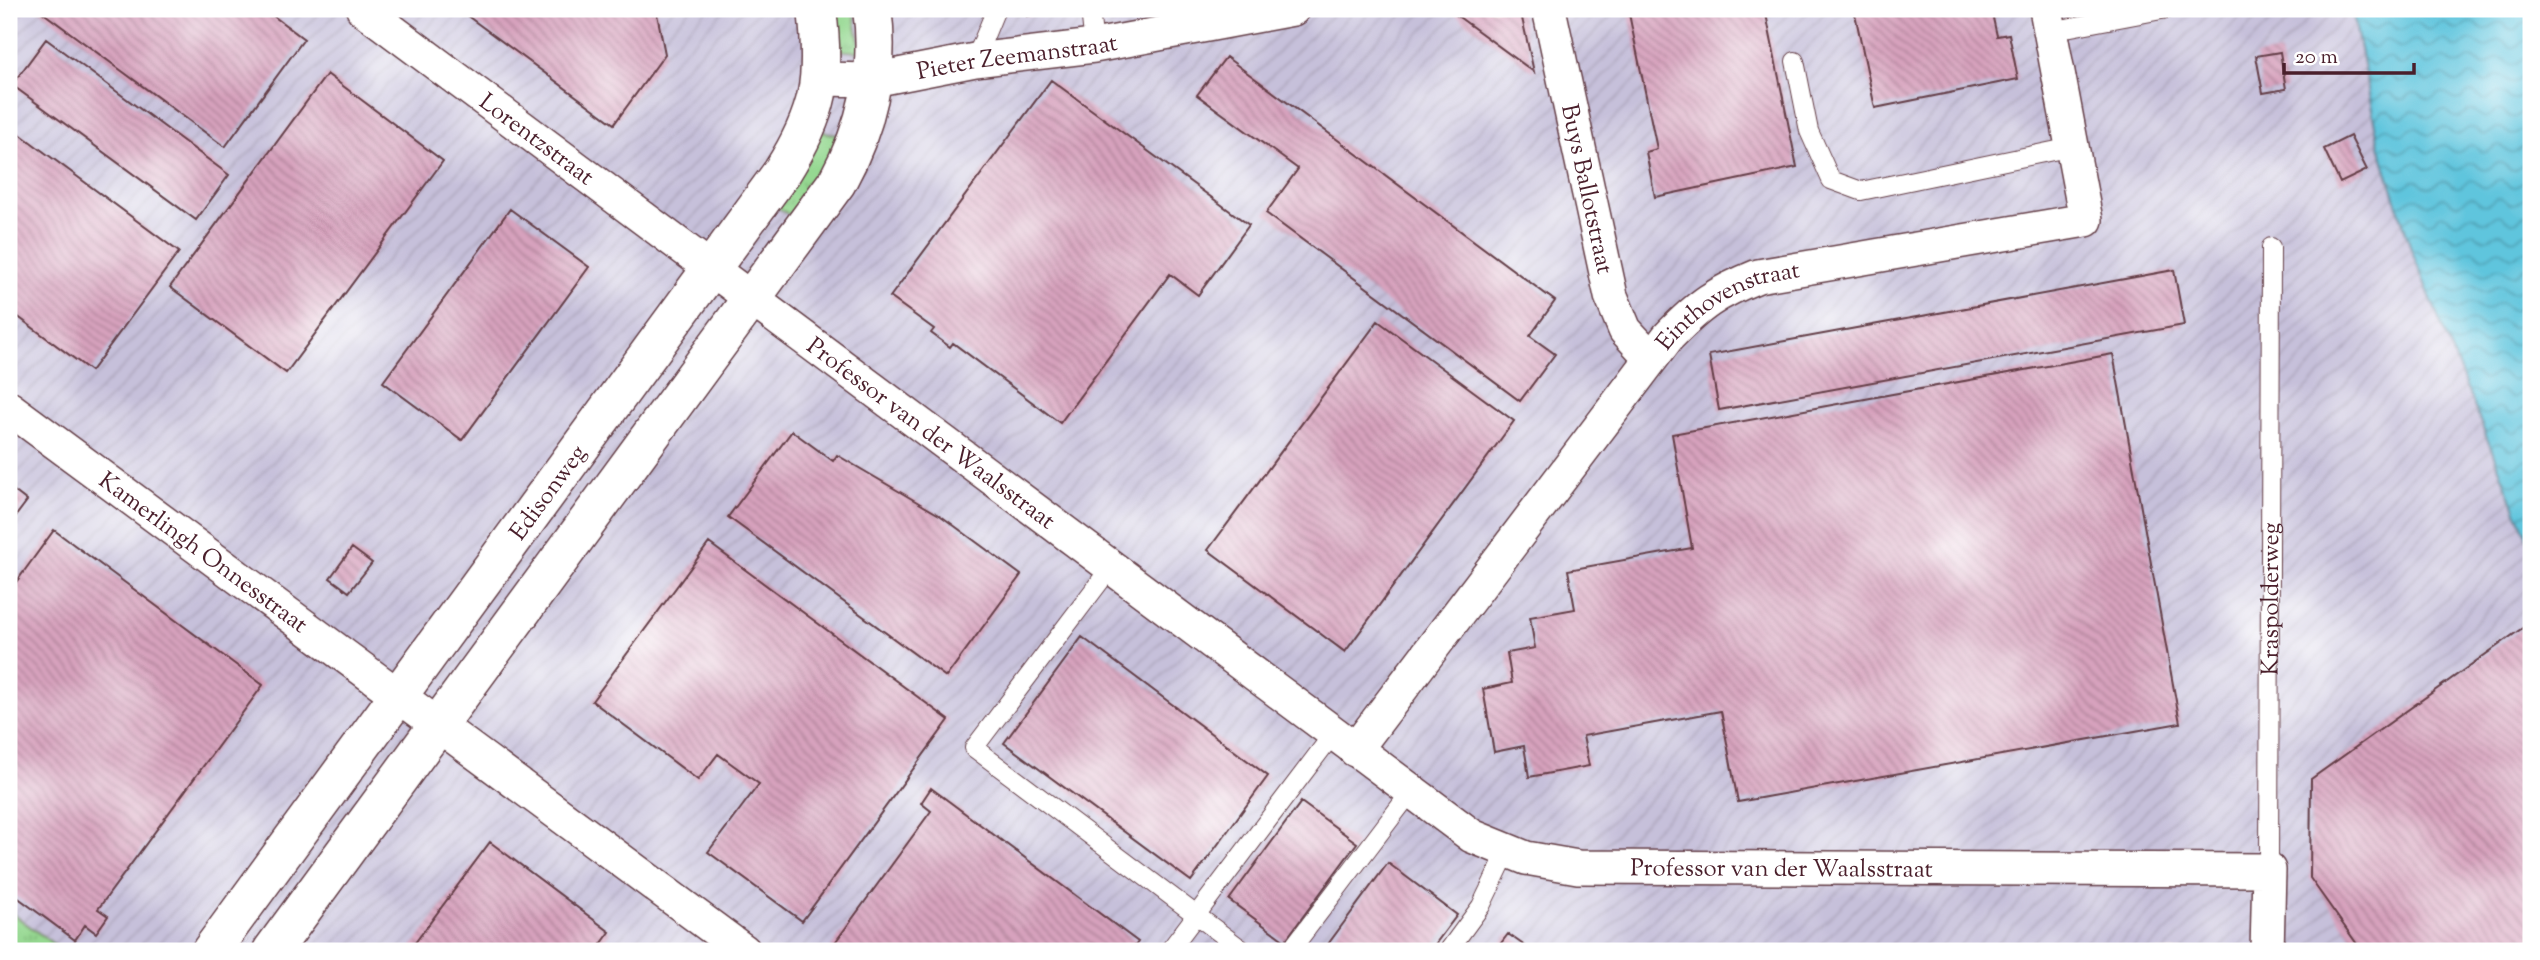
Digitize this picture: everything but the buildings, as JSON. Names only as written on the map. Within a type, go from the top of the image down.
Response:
[{"type":"street","name":"Lorentzstraat","points":[[363,9],[752,299]]},
{"type":"street","name":"Edisonweg","points":[[211,951],[799,145],[811,118],[821,79],[817,9]]},
{"type":"street","points":[[272,951],[439,727],[843,172],[863,124],[873,80],[875,27],[872,9]]},
{"type":"street","name":"Pieter Zeemanstraat","points":[[821,79],[873,80],[975,60],[1094,46],[1293,9]]},
{"type":"street","name":"Buys Ballotstraat","points":[[1549,9],[1611,296],[1625,330],[1651,358]]},
{"type":"street","name":"Einthovenstraat","points":[[1344,742],[1668,337],[1704,302],[1719,292],[1758,276],[2086,220],[2048,20]]},
{"type":"street","name":"Professor van der Waalsstraat","points":[[752,299],[1410,793],[1472,836],[1507,852],[1552,864],[1578,867],[2269,870]]},
{"type":"street","name":"Kamerlingh Onnesstraat","points":[[9,408],[439,727]]},
{"type":"street","points":[[439,727],[744,951]]},
{"type":"street","name":"Kraspolderweg","points":[[2267,951],[2269,870]]},
{"type":"lane","points":[[975,60],[996,9]]},
{"type":"lane","points":[[1090,9],[1094,46]]},
{"type":"lane","points":[[2048,20],[2167,9]]},
{"type":"lane","points":[[1795,61],[1809,131],[1831,180],[1861,191],[2072,147]]},
{"type":"lane","name":"Kraspolderweg","points":[[2269,870],[2271,247]]},
{"type":"lane","points":[[1111,568],[975,748],[1244,951]]},
{"type":"lane","points":[[1169,951],[1196,915],[1344,742]]},
{"type":"lane","points":[[1290,951],[1410,793]]},
{"type":"lane","points":[[1448,951],[1481,906],[1507,852]]},
{"type":"shaded area","points":[[9,9],[2352,9],[2379,145],[2411,249],[2531,548],[2531,951],[9,951]]},
{"type":"green space","points":[[828,9],[853,9],[861,52],[834,50]]},
{"type":"green space","points":[[818,130],[845,137],[796,219],[775,206]]},
{"type":"green space","points":[[9,911],[63,951],[9,951]]},
{"type":"water","points":[[2352,9],[2531,9],[2531,548],[2411,249],[2379,145]]}]
